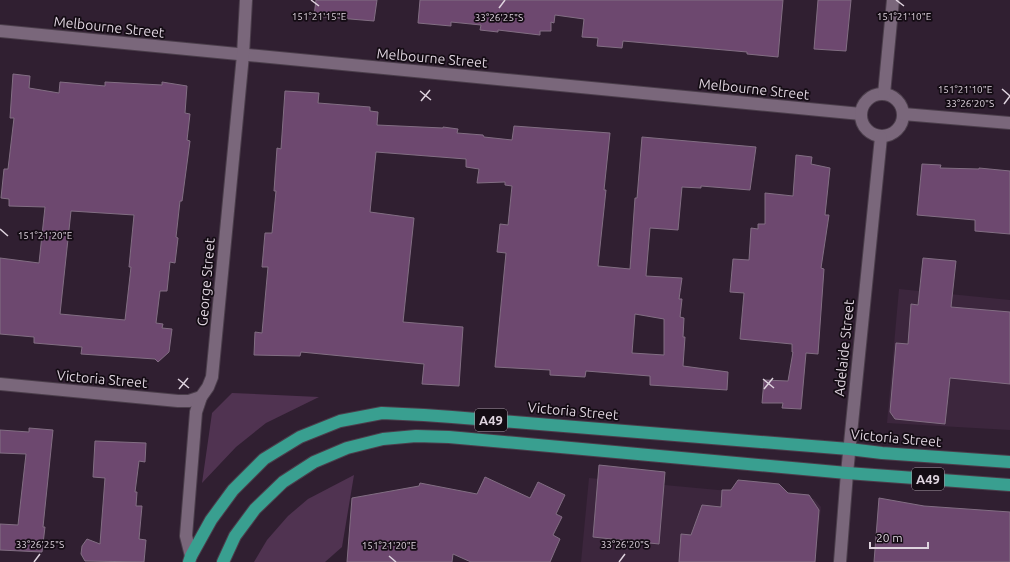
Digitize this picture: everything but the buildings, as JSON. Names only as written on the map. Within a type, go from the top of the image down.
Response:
[{"type":"highway","name":"Victoria Street","points":[[190,559],[211,520],[233,490],[264,459],[300,438],[340,421],[382,414],[424,414],[882,453],[1010,462]]},
{"type":"highway","name":"A49","points":[[223,562],[235,536],[255,509],[283,482],[314,462],[340,450],[383,439],[416,436],[449,437],[847,473],[1010,485]]},
{"type":"street","name":"George Street","points":[[190,559],[186,536],[196,412],[201,397],[208,387],[212,377],[243,55],[246,0]]},
{"type":"street","points":[[884,94],[893,0]]},
{"type":"street","name":"Melbourne Street","points":[[0,31],[860,114]]},
{"type":"street","points":[[877,94],[890,95],[895,98],[902,108],[903,114],[899,128],[894,133],[881,137],[868,132],[861,121],[860,114],[866,101],[877,94]]},
{"type":"street","points":[[903,114],[1010,123]]},
{"type":"street","name":"Adelaide Street","points":[[840,562],[849,449],[881,137]]},
{"type":"street","name":"Victoria Street","points":[[0,384],[178,401],[189,401],[201,397]]},
{"type":"shaded area","points":[[899,289],[1010,300],[1010,430],[887,423]]},
{"type":"shaded area","points":[[232,393],[319,397],[266,423],[236,447],[202,483],[212,413]]},
{"type":"shaded area","points":[[354,475],[342,547],[325,562],[254,562],[267,540],[288,516],[308,499]]},
{"type":"shaded area","points":[[589,478],[814,499],[821,507],[815,562],[581,562]]}]
